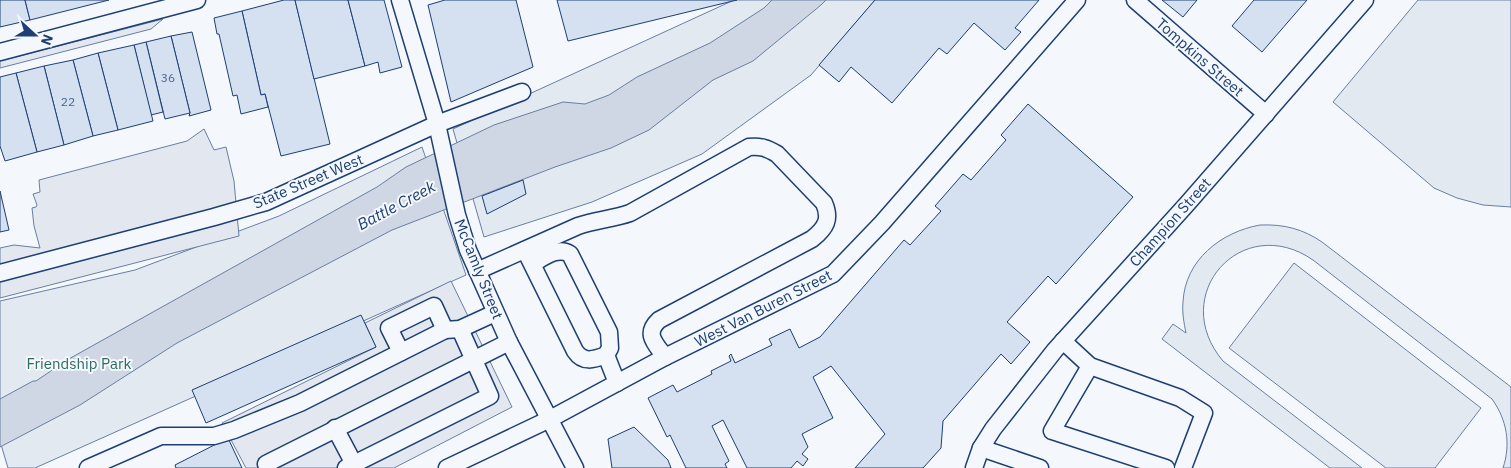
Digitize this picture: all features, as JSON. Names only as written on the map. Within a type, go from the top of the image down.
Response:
[{"type":"street","points":[[0,52],[181,2],[197,0]]},
{"type":"street","name":"McCamly Street","points":[[400,0],[439,132],[457,215],[477,271],[509,342],[575,468]]},
{"type":"street","name":"West Van Buren Street","points":[[448,468],[550,419],[665,357],[833,274],[882,223],[1077,0]]},
{"type":"street","name":"Tompkins Street","points":[[1135,0],[1266,114]]},
{"type":"street","name":"Champion Street","points":[[974,468],[981,448],[993,430],[1063,341],[1187,204],[1364,0]]},
{"type":"street","name":"State Street West","points":[[0,273],[266,202],[439,132],[522,92]]},
{"type":"street","points":[[528,257],[584,224],[630,213],[749,147],[760,146],[777,154],[824,203],[828,213],[826,224],[820,233],[812,238],[659,320],[652,326],[651,334],[654,342],[665,357]]},
{"type":"street","points":[[477,271],[528,257],[564,250],[570,254],[609,332],[610,348],[606,355],[593,360],[586,360],[580,357],[528,257]]},
{"type":"street","points":[[335,428],[352,467],[490,396],[472,359],[434,306],[389,328],[401,352]]},
{"type":"street","points":[[88,468],[162,436],[214,436],[234,430],[300,403],[401,352],[495,313]]},
{"type":"street","points":[[1063,341],[1090,366],[1180,398],[1204,413],[1183,468]]},
{"type":"street","points":[[268,468],[266,464],[509,342]]},
{"type":"street","points":[[606,355],[617,382]]},
{"type":"street","points":[[1090,366],[1052,431],[1166,468]]},
{"type":"street","points":[[981,448],[1040,468]]},
{"type":"green space","points":[[734,0],[875,0],[811,75],[702,154],[592,202],[484,237],[453,129]]},
{"type":"green space","points":[[1418,0],[1511,0],[1511,207],[1483,205],[1457,198],[1434,188],[1333,102]]},
{"type":"green space","name":"Friendship Park","points":[[422,147],[466,275],[35,468],[8,468],[0,441],[0,301],[135,270],[279,216]]},
{"type":"green space","points":[[1260,225],[1277,225],[1293,228],[1322,242],[1511,387],[1511,468],[1503,468],[1507,450],[1506,432],[1501,415],[1492,399],[1313,260],[1286,248],[1261,246],[1239,253],[1220,267],[1208,287],[1203,310],[1208,336],[1223,361],[1362,468],[1330,468],[1162,339],[1173,324],[1186,333],[1183,310],[1185,287],[1190,273],[1198,261],[1219,241],[1232,234]]},
{"type":"green space","points":[[1294,263],[1481,408],[1435,468],[1386,468],[1229,348]]},
{"type":"shaded area","points":[[163,19],[151,29],[0,68],[0,61]]},
{"type":"shaded area","points":[[204,129],[214,150],[226,147],[234,181],[239,236],[0,298],[0,248],[14,245],[40,248],[34,226],[32,208],[37,205],[33,194],[40,192],[39,180],[187,141]]},
{"type":"shaded area","points":[[451,281],[512,407],[394,468],[246,468],[222,423],[376,347],[365,323]]},
{"type":"water","name":"Battle Creek","points":[[772,0],[826,0],[753,61],[713,80],[649,130],[611,148],[555,167],[392,230],[177,343],[80,405],[0,447],[0,399],[36,381],[67,360],[377,187],[406,167],[494,125],[563,102],[585,104],[609,95],[637,77],[710,43],[764,8]]},
{"type":"building","points":[[0,0],[25,0],[30,20],[0,27]]},
{"type":"building","points":[[25,0],[109,0],[30,20]]},
{"type":"building","points":[[284,0],[295,0],[330,144],[281,156],[265,94],[261,95],[242,11]]},
{"type":"building","points":[[295,0],[348,0],[365,66],[314,79]]},
{"type":"building","points":[[348,0],[384,0],[402,67],[380,73],[378,62],[365,66]]},
{"type":"building","points":[[445,0],[516,0],[533,67],[451,102],[428,5]]},
{"type":"building","points":[[557,0],[737,0],[568,41]]},
{"type":"building","points":[[875,0],[1039,0],[1015,28],[1021,32],[1005,50],[974,23],[947,54],[939,48],[892,103],[851,67],[839,82],[819,65]]},
{"type":"building","points":[[1162,0],[1197,0],[1183,17]]},
{"type":"building","points":[[1254,0],[1307,0],[1262,52],[1232,26]]},
{"type":"building","points":[[242,11],[261,95],[265,94],[268,107],[241,114],[237,95],[233,96],[214,18]]},
{"type":"building","points":[[192,32],[211,110],[189,116],[190,113],[171,36]]},
{"type":"building","points":[[171,36],[190,113],[165,119],[146,42]]},
{"type":"building","points":[[146,42],[163,112],[151,115],[134,45]]},
{"type":"building","points":[[134,45],[153,121],[118,130],[98,53]]},
{"type":"building","points":[[98,53],[118,130],[93,136],[73,60]]},
{"type":"building","points":[[73,60],[93,136],[64,145],[44,66]]},
{"type":"building","points":[[44,66],[64,145],[37,152],[16,73]]},
{"type":"building","points":[[16,73],[37,152],[5,161],[0,146],[0,77]]},
{"type":"building","points":[[1028,104],[1133,197],[1056,284],[1048,276],[1007,322],[1030,342],[1011,364],[1001,354],[943,421],[941,448],[923,468],[855,468],[885,434],[831,366],[813,377],[833,418],[802,434],[808,447],[802,454],[808,459],[803,466],[797,461],[791,468],[747,468],[723,420],[712,426],[729,461],[725,464],[727,468],[686,468],[670,435],[667,437],[648,398],[673,385],[677,392],[712,374],[711,371],[731,361],[729,356],[731,354],[735,363],[772,345],[769,339],[790,329],[799,348],[820,337],[904,240],[910,245],[941,211],[935,206],[963,174],[971,180],[1006,140],[1001,135]]},
{"type":"building","points":[[523,180],[526,194],[487,214],[482,196]]},
{"type":"building","points":[[0,191],[9,230],[0,232]]},
{"type":"building","points":[[361,315],[376,347],[206,423],[192,390]]},
{"type":"building","points":[[634,427],[668,460],[671,468],[612,468],[608,439]]},
{"type":"building","points":[[228,438],[242,468],[176,468],[175,465]]}]
